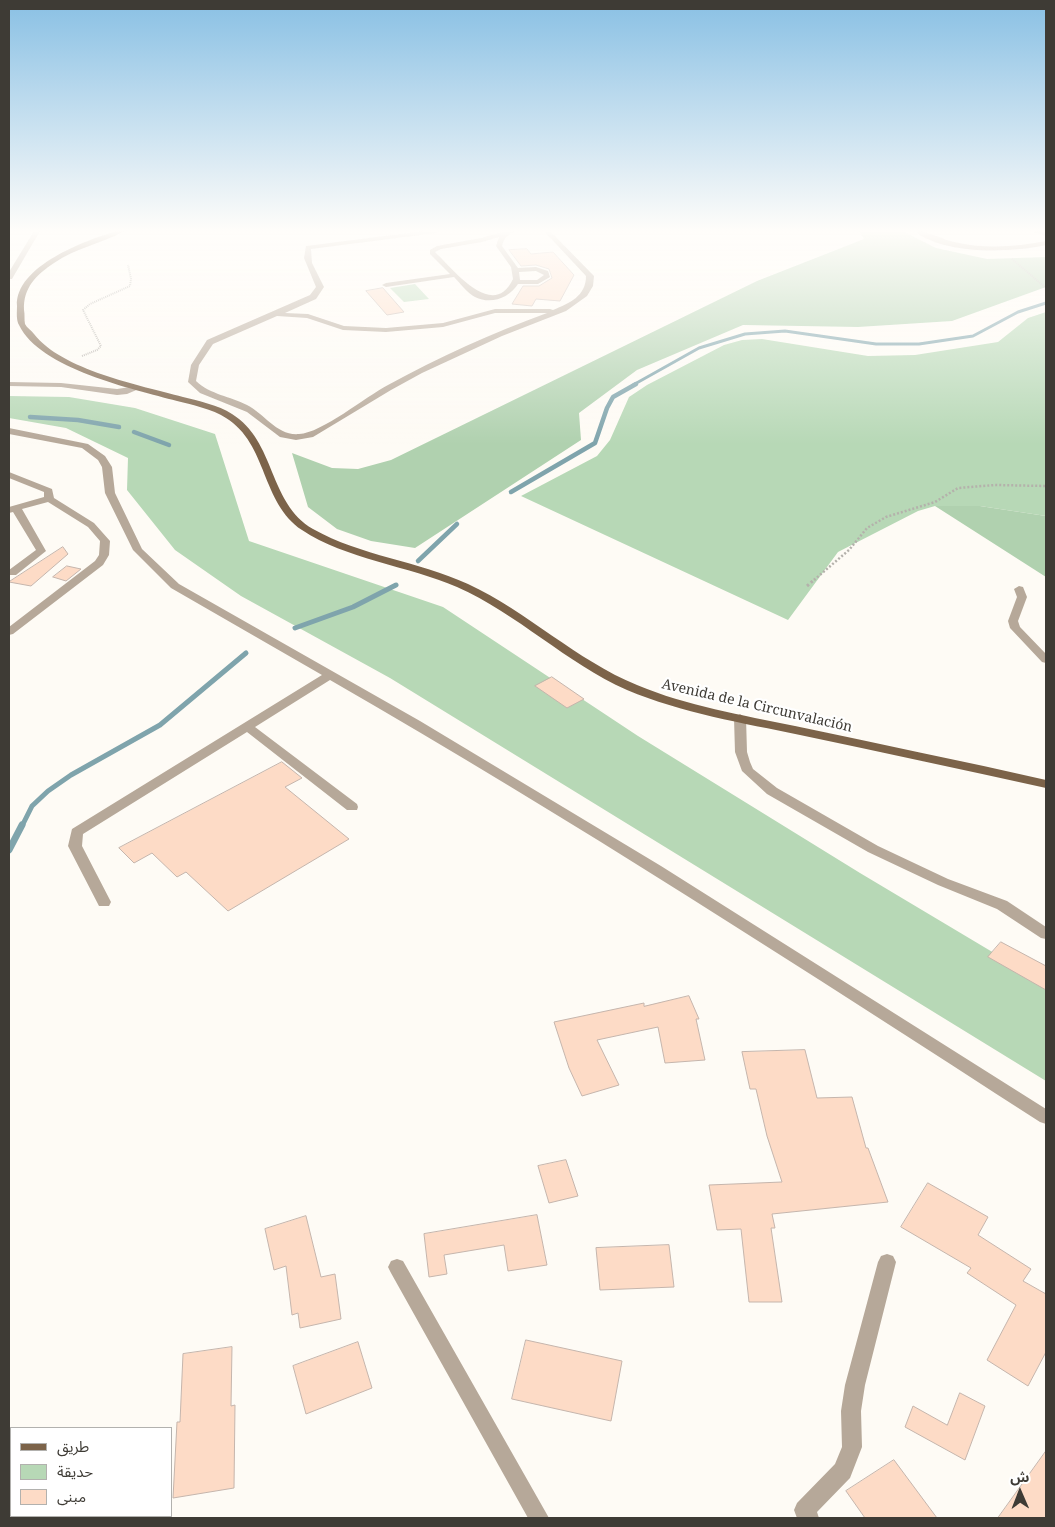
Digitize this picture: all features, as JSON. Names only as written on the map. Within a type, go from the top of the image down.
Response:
[{"type":"main road","name":"Avenida de la Circunvalación","points":[[20,302],[18,316],[24,332],[38,348],[63,363],[87,373],[137,388],[214,408],[245,426],[260,450],[280,503],[294,521],[307,530],[343,545],[416,568],[466,587],[517,615],[583,663],[618,681],[655,696],[740,718],[1046,784]]},
{"type":"street","points":[[304,302],[210,342],[195,365],[192,382],[205,392],[245,407],[263,418],[277,431],[293,437],[310,435],[388,388],[459,352],[576,302]]},
{"type":"street","points":[[272,316],[308,316],[343,328],[386,330],[436,326],[495,311],[558,311]]},
{"type":"street","points":[[9,384],[61,385],[117,392],[137,388]]},
{"type":"street","points":[[9,431],[84,446],[102,458],[107,467],[110,493],[138,550],[175,586],[416,724],[656,869],[1046,1116]]},
{"type":"street","points":[[9,475],[49,491],[49,499]]},
{"type":"street","points":[[9,632],[99,563],[104,555],[105,541],[92,525],[49,499],[12,509],[41,551],[12,573]]},
{"type":"street","points":[[1019,589],[1022,597],[1014,624],[1015,628],[1046,660]]},
{"type":"street","points":[[104,902],[75,846],[77,832],[330,675]]},
{"type":"street","points":[[740,718],[740,752],[746,767],[758,782],[772,792],[873,849],[943,882],[1002,904],[1046,934]]},
{"type":"street","points":[[247,726],[352,807]]},
{"type":"street","points":[[809,1518],[804,1510],[843,1471],[852,1447],[851,1411],[855,1385],[887,1262]]},
{"type":"street","points":[[397,1267],[539,1518]]},
{"type":"path","points":[[63,363],[100,348],[83,310],[94,302]]},
{"type":"path","points":[[807,586],[849,550],[860,535],[886,517],[924,507],[958,488],[995,485],[1046,486]]},
{"type":"green space","points":[[714,302],[1004,302],[952,321],[858,327],[743,325],[637,370],[579,413],[581,440],[415,548],[371,541],[337,529],[308,507],[292,453],[332,468],[358,469],[391,460]]},
{"type":"green space","points":[[1046,312],[1046,516],[980,506],[935,506],[918,511],[838,552],[788,620],[521,496],[597,456],[610,440],[629,397],[647,385],[724,345],[742,340],[762,339],[868,356],[915,355],[998,342],[1028,318]]},
{"type":"green space","points":[[9,396],[69,397],[135,408],[215,434],[249,541],[443,607],[638,736],[860,873],[1046,984],[1046,1081],[390,678],[241,596],[175,550],[127,490],[128,458],[66,428],[9,418]]},
{"type":"green space","points":[[935,506],[980,506],[1046,516],[1046,577]]},
{"type":"building","points":[[376,302],[395,302],[404,312],[387,315]]},
{"type":"building","points":[[513,302],[534,302],[532,306],[512,304]]},
{"type":"building","points":[[63,547],[68,554],[31,586],[9,582]]},
{"type":"building","points":[[67,566],[81,569],[66,581],[53,577]]},
{"type":"building","points":[[552,677],[584,699],[567,708],[535,686]]},
{"type":"building","points":[[282,762],[302,778],[285,787],[349,839],[228,911],[186,872],[177,877],[152,853],[134,863],[119,848]]},
{"type":"building","points":[[1001,942],[1046,966],[1046,990],[988,957]]},
{"type":"building","points":[[689,996],[699,1019],[696,1019],[705,1060],[665,1063],[658,1027],[597,1040],[619,1085],[582,1096],[569,1068],[554,1022],[644,1003],[644,1006]]},
{"type":"building","points":[[805,1050],[817,1098],[852,1097],[866,1148],[868,1148],[888,1202],[772,1214],[775,1228],[771,1228],[782,1302],[749,1302],[741,1229],[717,1230],[709,1185],[782,1182],[767,1136],[756,1089],[750,1089],[742,1052]]},
{"type":"building","points":[[566,1160],[578,1196],[549,1203],[538,1166]]},
{"type":"building","points":[[928,1183],[988,1217],[978,1235],[1031,1269],[1023,1281],[1046,1294],[1046,1352],[1028,1386],[987,1360],[1016,1305],[967,1273],[971,1268],[901,1227]]},
{"type":"building","points":[[537,1215],[547,1265],[508,1271],[504,1245],[444,1255],[447,1274],[429,1277],[424,1234]]},
{"type":"building","points":[[306,1216],[321,1277],[335,1274],[341,1319],[300,1328],[298,1313],[292,1315],[286,1266],[274,1270],[265,1229]]},
{"type":"building","points":[[669,1245],[674,1287],[600,1290],[596,1248]]},
{"type":"building","points":[[526,1340],[622,1361],[611,1421],[512,1399]]},
{"type":"building","points":[[358,1342],[372,1388],[306,1414],[293,1366]]},
{"type":"building","points":[[232,1347],[231,1406],[235,1405],[234,1488],[173,1498],[177,1422],[180,1422],[183,1354]]},
{"type":"building","points":[[960,1393],[985,1406],[965,1460],[905,1427],[913,1406],[947,1425]]},
{"type":"building","points":[[1046,1451],[1046,1518],[998,1518]]},
{"type":"building","points":[[894,1460],[937,1518],[865,1518],[846,1491]]},
{"type":"waterway","points":[[633,385],[699,348],[745,334],[785,331],[876,344],[919,344],[973,336],[1018,312],[1046,303]]},
{"type":"waterway","points":[[511,492],[595,443],[607,408],[613,397],[636,384]]},
{"type":"waterway","points":[[30,417],[78,420],[119,427]]},
{"type":"waterway","points":[[134,432],[169,445]]},
{"type":"waterway","points":[[418,561],[457,524]]},
{"type":"waterway","points":[[295,628],[353,607],[396,585]]},
{"type":"waterway","points":[[22,826],[32,806],[48,791],[71,775],[160,725],[246,653]]},
{"type":"waterway","points":[[9,850],[22,825]]}]
